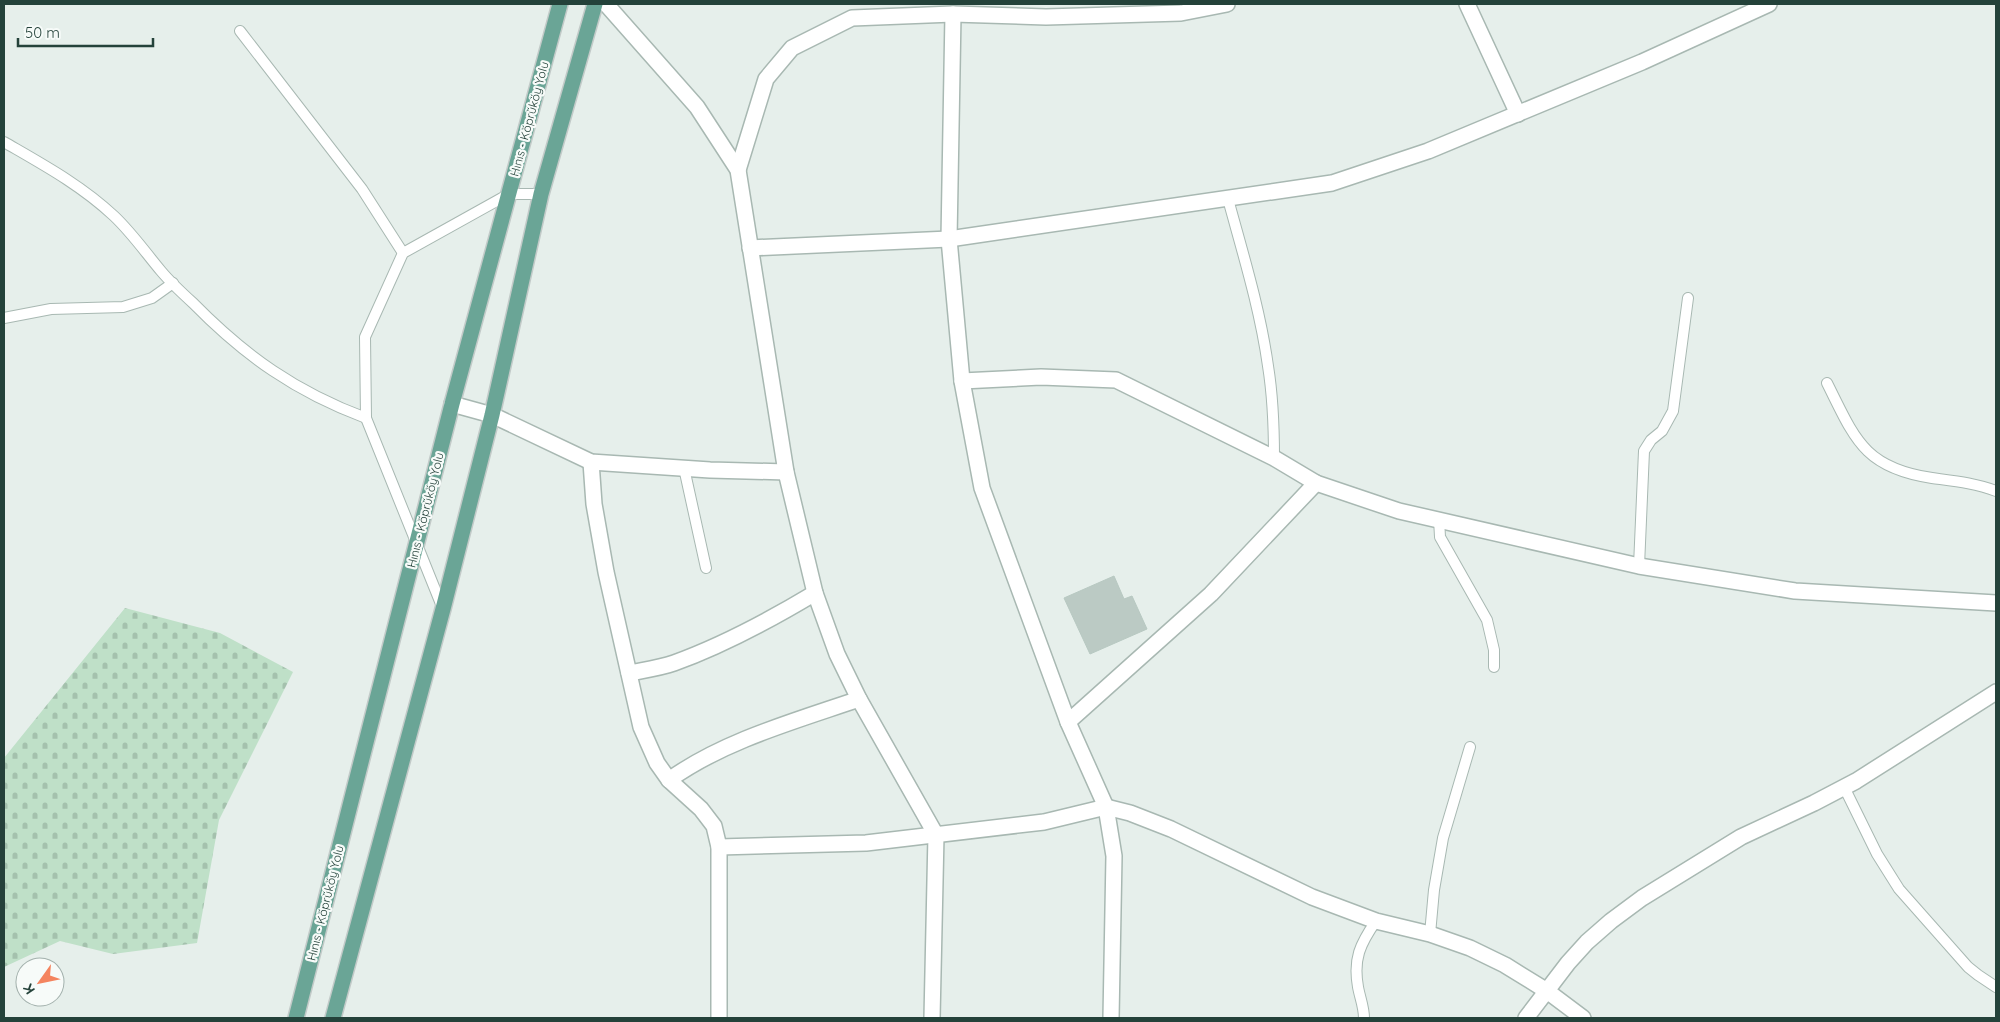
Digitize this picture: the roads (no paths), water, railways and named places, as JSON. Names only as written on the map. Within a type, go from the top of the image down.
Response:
[{"type":"main road","name":"Hınıs - Köprüköy Yolu","points":[[296,1018],[452,404],[560,4]]},
{"type":"main road","points":[[333,1018],[492,415],[541,194],[595,4]]},
{"type":"street","points":[[606,4],[697,107],[738,170],[786,472],[815,593],[837,654],[858,699],[936,835],[932,1018]]},
{"type":"street","points":[[738,170],[766,79],[792,48],[852,18],[952,9],[1046,17],[1181,13],[1227,4]]},
{"type":"street","points":[[1467,4],[1518,114]]},
{"type":"street","points":[[750,248],[949,239],[1332,183],[1428,151],[1642,62],[1770,4]]},
{"type":"street","points":[[952,9],[949,239],[962,381],[982,488],[1068,722],[1106,807],[1114,856],[1111,1018]]},
{"type":"street","points":[[962,381],[1041,377],[1116,380],[1274,458],[1316,484],[1400,511],[1639,566],[1795,591],[1996,603]]},
{"type":"street","points":[[452,404],[492,415],[591,462],[786,472]]},
{"type":"street","points":[[591,462],[594,504],[606,572],[641,727],[657,763],[668,780],[701,809],[714,826],[719,847],[719,1018]]},
{"type":"street","points":[[1068,722],[1211,594],[1316,484]]},
{"type":"street","points":[[629,673],[672,664],[712,648],[772,618],[815,593]]},
{"type":"street","points":[[1526,1018],[1568,963],[1587,942],[1642,898],[1741,837],[1814,804],[1844,787],[1996,692]]},
{"type":"street","points":[[668,780],[685,768],[716,752],[858,699]]},
{"type":"street","points":[[719,847],[866,843],[1044,822],[1106,807],[1130,813],[1170,829],[1312,896],[1376,921],[1430,934],[1470,948],[1505,965],[1547,991],[1583,1018]]},
{"type":"lane","points":[[240,31],[362,189],[403,253]]},
{"type":"lane","points":[[4,142],[61,175],[96,200],[131,233],[173,283],[215,326],[267,368],[318,398],[366,418]]},
{"type":"lane","points":[[442,608],[366,418],[364,337],[403,253],[509,194],[541,194]]},
{"type":"lane","points":[[1228,199],[1259,314],[1273,410],[1274,458]]},
{"type":"lane","points":[[4,318],[51,308],[124,307],[152,298],[173,283]]},
{"type":"lane","points":[[1639,566],[1644,451],[1651,440],[1662,431],[1673,411],[1688,298]]},
{"type":"lane","points":[[1827,383],[1852,432],[1880,461],[1908,474],[1964,482],[1996,491]]},
{"type":"lane","points":[[684,468],[706,568]]},
{"type":"lane","points":[[1440,519],[1440,538],[1487,620],[1494,650],[1494,667]]},
{"type":"lane","points":[[1430,934],[1434,890],[1443,838],[1470,747]]},
{"type":"lane","points":[[1844,787],[1877,854],[1899,889],[1968,967],[1978,976],[1996,987]]},
{"type":"lane","points":[[1364,1018],[1357,977],[1357,965],[1362,941],[1376,921]]}]
